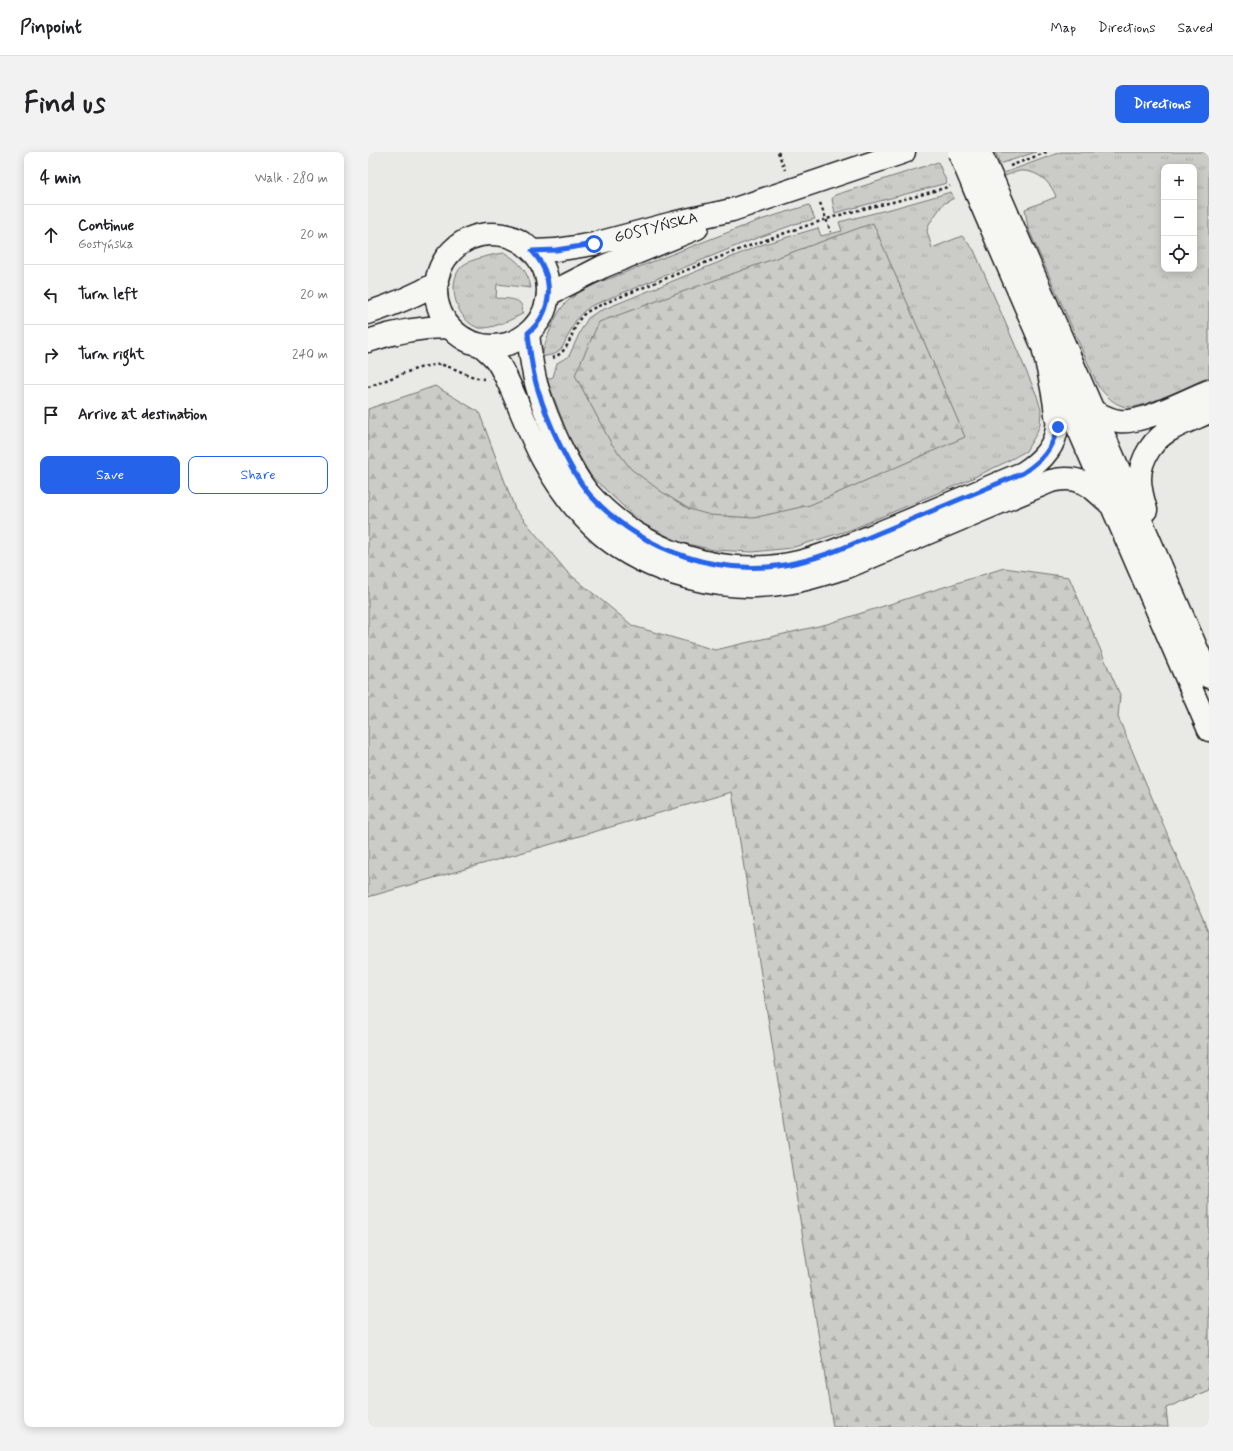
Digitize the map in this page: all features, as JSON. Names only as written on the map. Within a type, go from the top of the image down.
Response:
[{"type":"main road","name":"GOSTYŃSKA","points":[[532,251],[556,250],[594,244],[673,223],[732,210],[904,152]]},
{"type":"main road","points":[[959,152],[984,187],[1093,411],[1209,677]]},
{"type":"main road","points":[[980,152],[984,187],[1043,348],[1209,730]]},
{"type":"main road","name":"GOSTYŃSKA","points":[[549,294],[602,267],[700,228],[732,210]]},
{"type":"main road","points":[[494,234],[512,237],[528,246],[532,251],[540,259],[547,276],[549,294],[545,311],[535,327],[520,340],[501,346],[482,346],[464,339],[449,327],[439,310],[436,291],[437,283],[439,272],[447,256],[460,244],[477,236],[494,234]]},
{"type":"main road","points":[[368,313],[411,297],[437,283]]},
{"type":"main road","points":[[368,341],[404,331],[429,327],[449,327]]},
{"type":"main road","points":[[528,333],[532,364],[538,390],[563,451],[589,493],[606,512],[628,529],[653,544],[683,557],[709,564],[738,567],[767,567],[799,562],[833,552],[1023,473],[1036,465],[1045,455],[1053,442],[1058,427],[1056,405],[1043,348]]},
{"type":"main road","points":[[482,346],[496,359],[543,459],[560,487],[580,514],[601,534],[623,550],[654,566],[687,577],[720,584],[753,586],[785,584],[814,577],[848,567],[1051,480],[1064,478],[1085,483],[1112,506]]},
{"type":"main road","points":[[1093,411],[1118,421],[1128,422],[1143,419],[1209,391]]},
{"type":"main road","points":[[1156,554],[1143,500],[1140,479],[1142,463],[1149,450],[1166,432],[1209,412]]},
{"type":"path","points":[[1007,166],[1047,152]]},
{"type":"path","points":[[813,182],[831,232]]},
{"type":"path","points":[[532,364],[557,356],[565,350],[582,316],[610,301],[726,254],[826,219],[923,195],[951,186]]},
{"type":"path","points":[[368,387],[429,365],[441,365],[456,369],[478,379],[487,379],[504,374]]},
{"type":"green space","points":[[995,152],[1036,152],[1000,164]]},
{"type":"green space","points":[[1061,152],[1209,152],[1209,377],[1156,400],[1135,407],[1119,405],[1107,396],[1098,386],[1028,228],[1025,209],[1056,197],[1054,192],[1051,186],[1038,175],[1026,171],[1014,172],[1005,176],[1004,173]]},
{"type":"green space","points":[[938,162],[947,183],[835,213],[832,199],[835,195]]},
{"type":"green space","points":[[951,192],[954,198],[943,204],[929,224],[927,231],[932,248],[962,236],[974,250],[1037,396],[1041,410],[1040,425],[1026,451],[964,482],[850,530],[791,548],[753,552],[714,550],[679,542],[640,522],[591,476],[569,438],[547,379],[553,377],[557,363],[569,356],[588,318],[597,312],[761,245],[818,228],[821,236],[842,231],[839,222]]},
{"type":"green space","points":[[809,205],[815,219],[798,223],[741,244],[591,306],[576,320],[562,348],[555,354],[542,357],[548,334],[560,310],[570,299],[585,288],[757,221]]},
{"type":"green space","points":[[873,223],[965,437],[810,505],[753,518],[710,515],[689,509],[662,492],[631,469],[611,443],[575,375],[599,322]]},
{"type":"green space","points":[[505,253],[515,260],[525,272],[531,288],[497,284],[496,298],[515,300],[521,304],[522,314],[495,326],[479,328],[471,324],[459,310],[454,292],[454,282],[457,273],[466,263],[476,259]]},
{"type":"green space","points":[[435,386],[479,412],[515,509],[567,572],[633,626],[715,650],[827,624],[1004,568],[1069,577],[1120,695],[1118,717],[1209,933],[1209,1390],[1166,1408],[1168,1427],[833,1427],[732,792],[368,897],[368,409]]},
{"type":"route","points":[[594,244],[556,250],[532,251],[540,259],[547,276],[549,294],[545,311],[535,327],[528,333],[532,364],[538,390],[563,451],[589,493],[606,512],[628,529],[653,544],[683,557],[709,564],[738,567],[767,567],[799,562],[833,552],[1023,473],[1036,465],[1045,455],[1053,442],[1058,427]]}]
